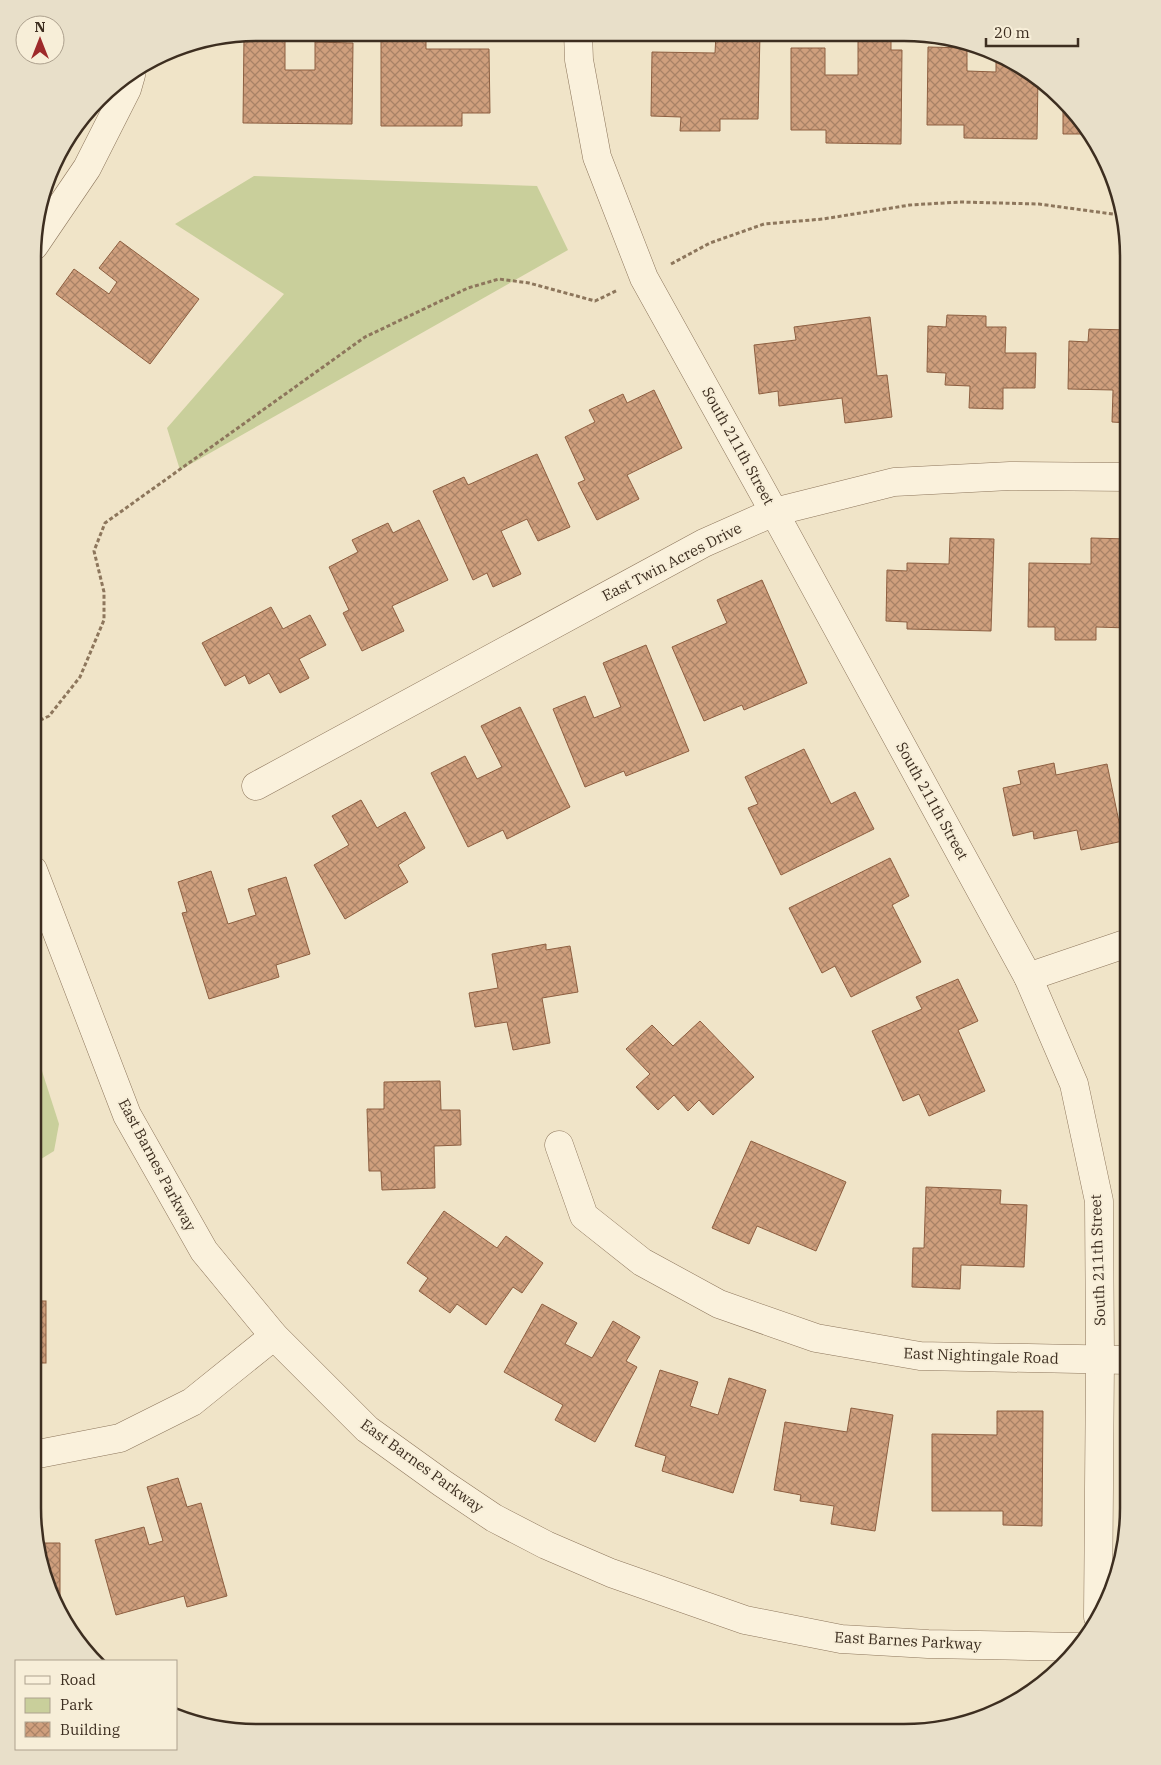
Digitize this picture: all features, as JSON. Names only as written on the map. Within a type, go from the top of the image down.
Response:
[{"type":"street","name":"South 211th Street","points":[[578,41],[579,60],[598,156],[644,278],[1028,977],[1074,1084],[1099,1201],[1098,1603]]},
{"type":"street","points":[[43,233],[87,168],[128,84]]},
{"type":"street","name":"East Twin Acres Drive","points":[[256,786],[704,543],[774,512],[894,482],[1010,476],[1120,477]]},
{"type":"street","name":"East Barnes Parkway","points":[[41,888],[127,1115],[204,1251],[274,1336],[367,1429],[494,1518],[546,1545],[611,1573],[746,1620],[841,1639],[928,1644],[1069,1647]]},
{"type":"street","points":[[1028,977],[1120,946]]},
{"type":"street","name":"East Nightingale Road","points":[[559,1145],[584,1216],[642,1262],[719,1304],[816,1338],[920,1356],[1120,1360]]},
{"type":"street","points":[[41,1453],[120,1438],[192,1402],[274,1336]]},
{"type":"path","points":[[41,720],[49,716],[80,677],[104,620],[104,592],[94,551],[105,523],[365,337],[468,288],[499,279],[529,283],[595,301],[644,278],[710,243],[764,224],[823,219],[910,205],[960,202],[1039,204],[1116,214]]},
{"type":"green space","points":[[254,176],[537,186],[568,250],[180,470],[167,428],[284,294],[175,224]]},
{"type":"green space","points":[[41,1068],[59,1124],[54,1151],[41,1159]]},
{"type":"building","points":[[285,41],[285,70],[315,70],[315,42],[353,43],[352,124],[243,123],[244,42]]},
{"type":"building","points":[[381,41],[426,41],[426,49],[489,49],[490,113],[462,113],[462,126],[381,126]]},
{"type":"building","points":[[716,41],[760,41],[758,119],[720,119],[720,131],[680,131],[681,117],[651,116],[652,52],[715,53]]},
{"type":"building","points":[[858,41],[891,41],[891,50],[902,50],[901,144],[826,143],[826,130],[791,130],[791,48],[825,48],[825,75],[858,75]]},
{"type":"building","points":[[928,47],[955,48],[967,51],[967,71],[996,72],[996,62],[1012,70],[1038,88],[1037,139],[964,138],[964,125],[927,125]]},
{"type":"building","points":[[1063,111],[1081,134],[1063,134]]},
{"type":"building","points":[[120,241],[199,299],[150,364],[56,294],[74,269],[109,294],[117,282],[99,268]]},
{"type":"building","points":[[947,315],[986,316],[986,327],[1006,327],[1005,353],[1036,353],[1035,388],[1003,388],[1003,409],[969,408],[970,386],[945,385],[946,373],[927,372],[928,326],[946,327]]},
{"type":"building","points":[[870,317],[877,376],[887,375],[892,417],[845,423],[842,398],[779,406],[778,391],[759,394],[754,345],[796,340],[794,327]]},
{"type":"building","points":[[1089,329],[1120,330],[1120,422],[1112,422],[1113,390],[1068,389],[1069,341],[1088,342]]},
{"type":"building","points":[[654,390],[682,448],[627,475],[639,499],[597,520],[578,483],[585,480],[565,437],[595,422],[589,410],[623,394],[627,403]]},
{"type":"building","points":[[537,454],[570,527],[538,541],[527,519],[501,531],[521,574],[493,587],[487,573],[473,580],[433,491],[464,477],[468,485]]},
{"type":"building","points":[[419,520],[448,580],[392,606],[404,631],[362,651],[343,613],[349,610],[329,567],[358,552],[352,540],[388,523],[393,533]]},
{"type":"building","points":[[950,538],[994,539],[991,631],[907,629],[907,622],[886,621],[887,570],[907,571],[907,563],[949,564]]},
{"type":"building","points":[[1091,538],[1120,539],[1120,628],[1096,627],[1096,640],[1055,640],[1055,627],[1028,627],[1029,563],[1091,564]]},
{"type":"building","points":[[762,580],[807,683],[744,710],[742,705],[704,721],[672,647],[727,623],[717,600]]},
{"type":"building","points":[[271,607],[283,629],[310,615],[326,645],[299,659],[309,678],[280,693],[269,673],[249,684],[245,675],[225,686],[202,643]]},
{"type":"building","points":[[646,645],[689,751],[626,776],[624,771],[585,787],[553,709],[585,696],[594,718],[621,707],[603,663]]},
{"type":"building","points":[[520,707],[570,807],[507,839],[503,830],[468,847],[431,773],[465,756],[477,779],[502,767],[481,726]]},
{"type":"building","points":[[804,749],[831,804],[855,792],[874,829],[781,875],[748,808],[758,804],[745,777]]},
{"type":"building","points":[[1054,763],[1056,775],[1107,764],[1120,827],[1120,842],[1081,850],[1077,830],[1034,839],[1033,831],[1013,836],[1003,788],[1021,784],[1018,771]]},
{"type":"building","points":[[361,800],[377,828],[405,812],[425,848],[398,865],[408,882],[345,919],[314,865],[349,845],[332,816]]},
{"type":"building","points":[[890,858],[909,896],[892,905],[921,962],[851,997],[835,966],[822,973],[789,908]]},
{"type":"building","points":[[211,871],[228,924],[256,915],[248,889],[286,877],[310,954],[276,965],[279,977],[209,999],[182,913],[187,912],[178,882]]},
{"type":"building","points":[[546,944],[546,950],[570,946],[578,992],[542,998],[550,1043],[513,1050],[507,1022],[475,1027],[469,993],[498,988],[492,954]]},
{"type":"building","points":[[958,979],[978,1021],[958,1030],[985,1091],[929,1116],[919,1094],[903,1101],[872,1031],[922,1009],[916,997]]},
{"type":"building","points":[[700,1021],[754,1077],[713,1115],[699,1100],[688,1111],[674,1095],[658,1110],[636,1087],[650,1074],[626,1049],[652,1025],[673,1046]]},
{"type":"building","points":[[440,1081],[441,1110],[460,1110],[461,1145],[434,1146],[435,1188],[382,1190],[381,1171],[369,1171],[367,1109],[384,1109],[384,1082]]},
{"type":"building","points":[[751,1141],[846,1182],[816,1251],[757,1226],[749,1244],[712,1228]]},
{"type":"building","points":[[926,1187],[1001,1190],[1000,1204],[1027,1205],[1024,1267],[961,1265],[960,1289],[912,1287],[913,1248],[924,1248]]},
{"type":"building","points":[[444,1211],[497,1248],[506,1236],[543,1263],[522,1293],[513,1287],[486,1325],[457,1304],[450,1313],[419,1291],[428,1278],[407,1263]]},
{"type":"building","points":[[41,1301],[46,1301],[46,1363],[41,1363]]},
{"type":"building","points":[[542,1304],[577,1323],[565,1344],[592,1358],[613,1321],[640,1337],[626,1361],[637,1367],[595,1442],[555,1420],[563,1405],[504,1372]]},
{"type":"building","points":[[660,1370],[698,1382],[690,1406],[718,1415],[729,1378],[766,1390],[733,1493],[662,1471],[666,1456],[635,1446]]},
{"type":"building","points":[[851,1408],[893,1415],[875,1531],[831,1524],[834,1506],[800,1501],[801,1495],[774,1490],[785,1422],[847,1432]]},
{"type":"building","points":[[997,1411],[1043,1411],[1042,1526],[1003,1525],[1003,1511],[932,1511],[932,1434],[997,1435]]},
{"type":"building","points":[[178,1478],[187,1507],[201,1503],[227,1596],[187,1607],[184,1596],[116,1615],[95,1540],[144,1527],[149,1545],[163,1541],[147,1487]]},
{"type":"building","points":[[44,1543],[60,1543],[60,1596]]}]
